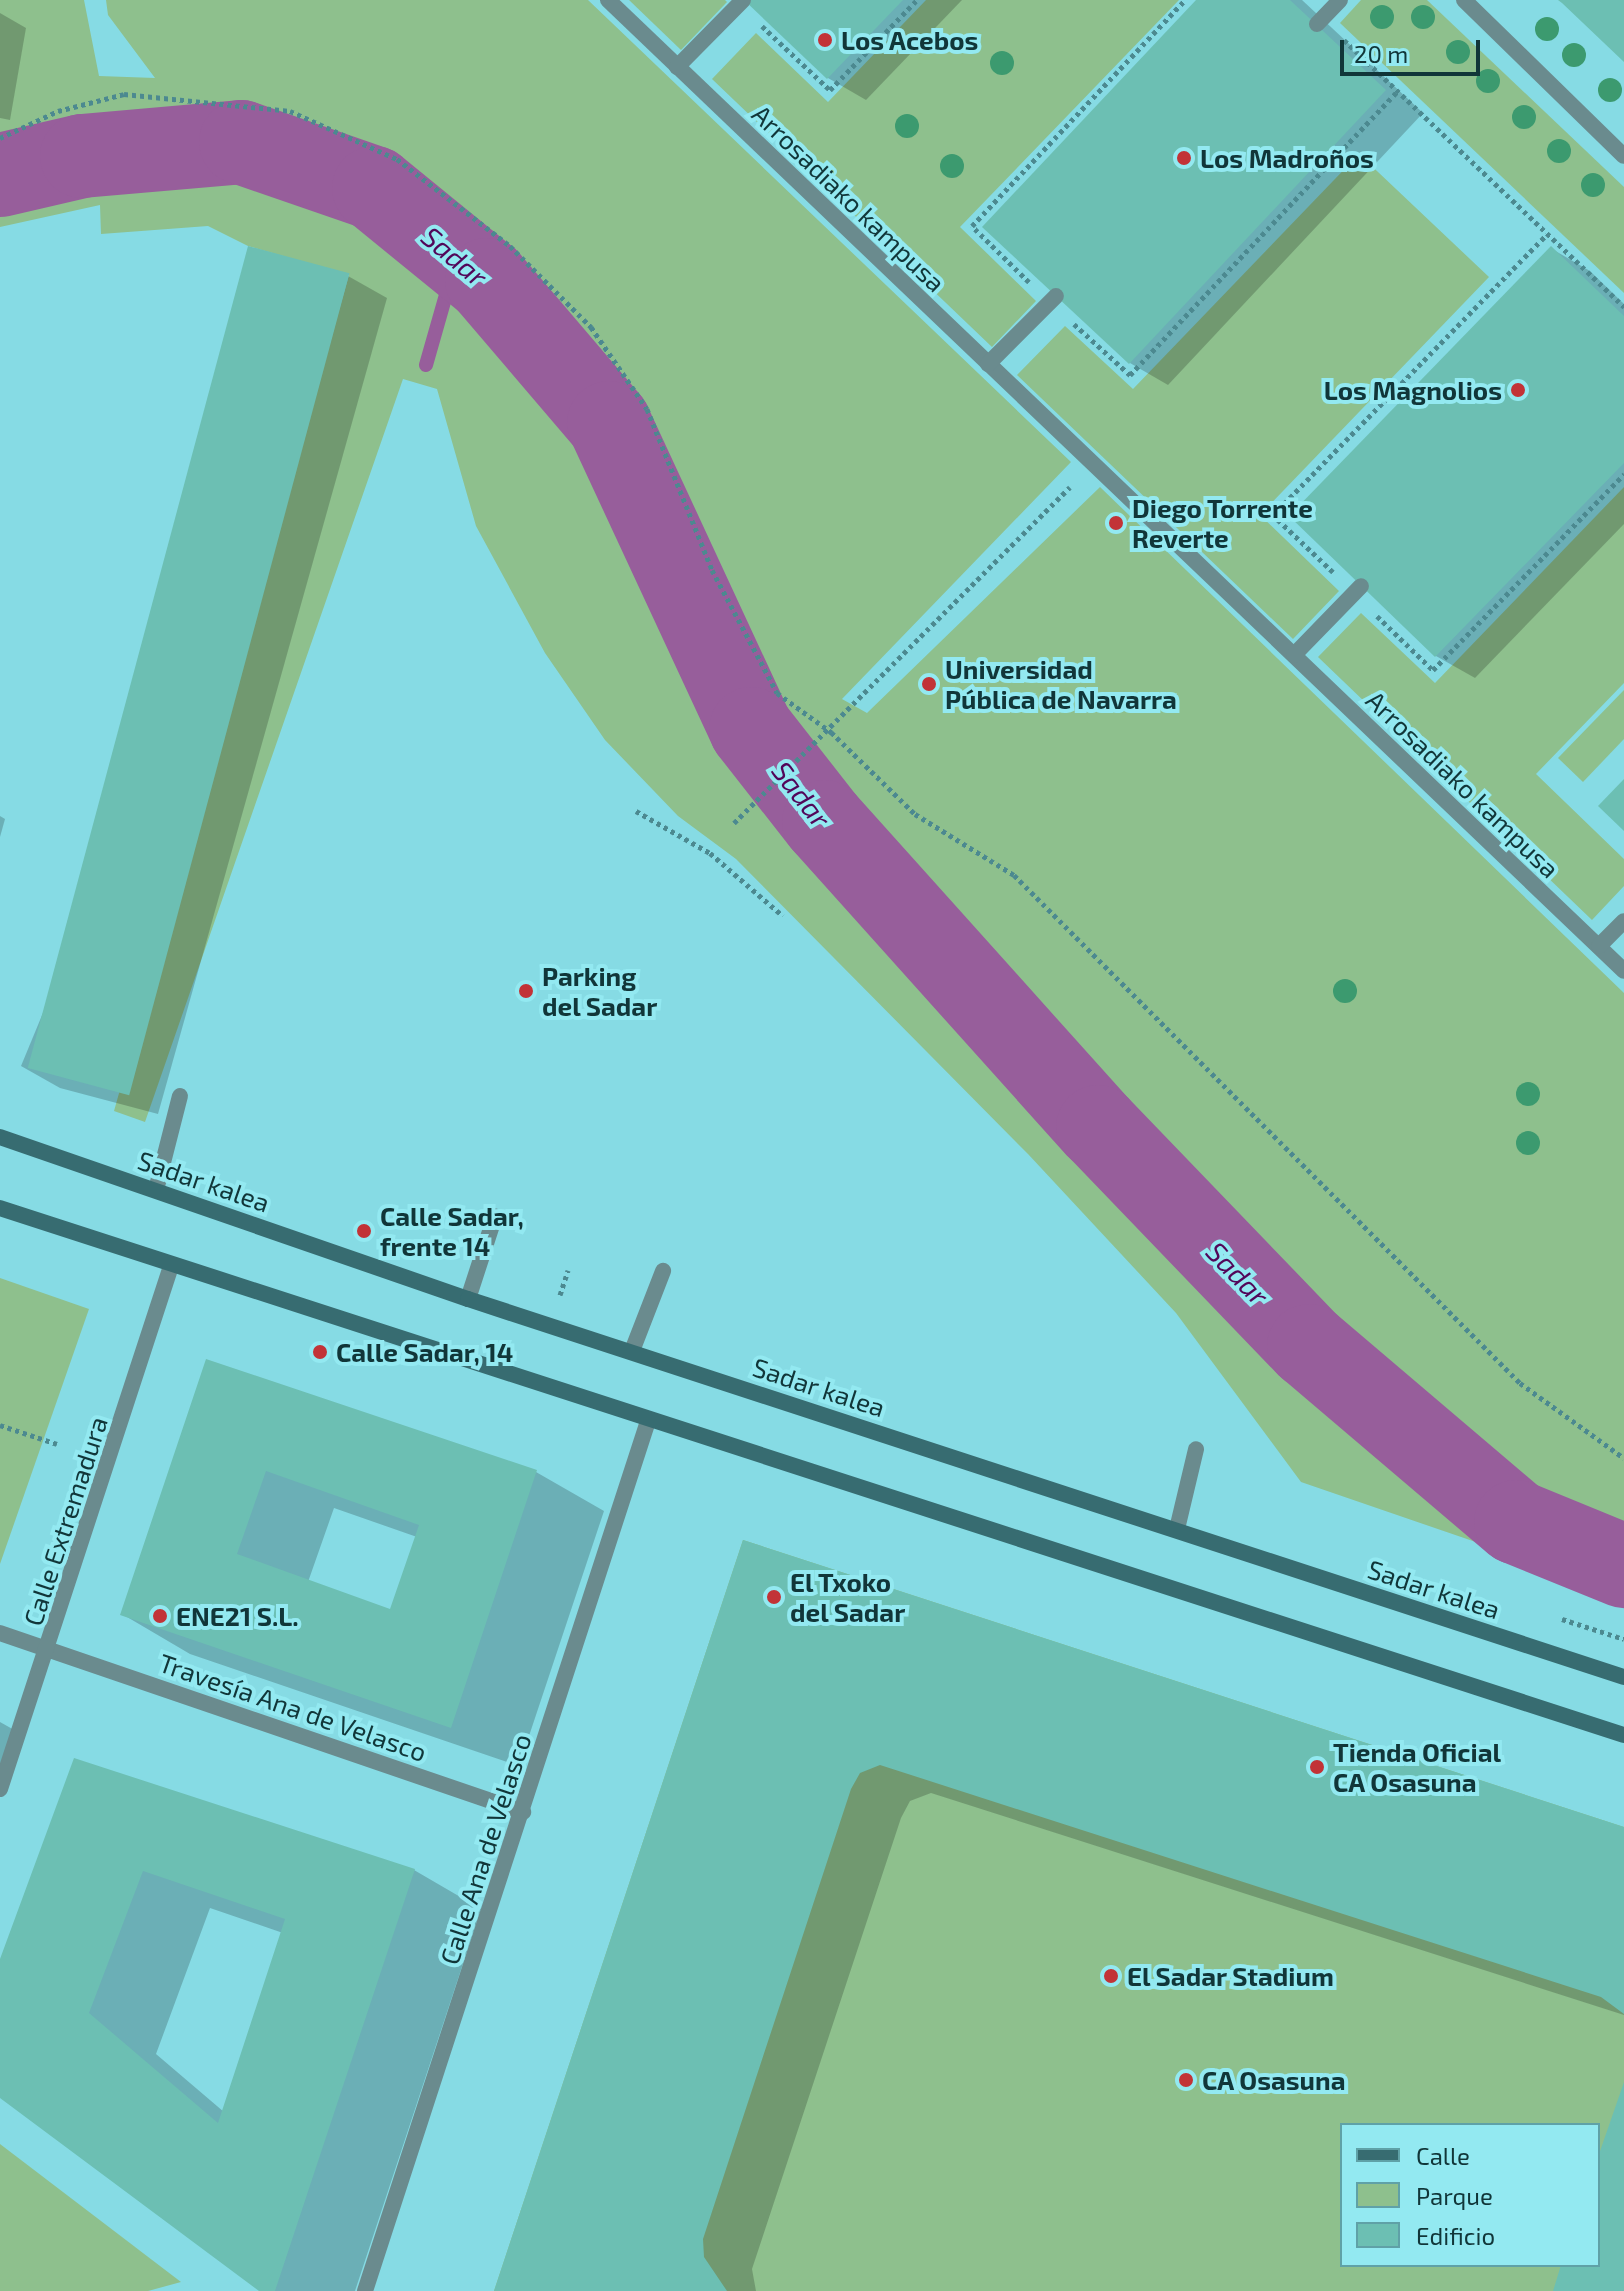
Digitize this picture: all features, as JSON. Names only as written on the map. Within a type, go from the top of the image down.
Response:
[{"type":"street","name":"Arrosadiako kampusa","points":[[608,0],[1624,971]]},
{"type":"street","points":[[1320,22],[1340,0]]},
{"type":"street","points":[[1464,0],[1624,156]]},
{"type":"street","points":[[677,67],[741,2]]},
{"type":"street","points":[[988,364],[1053,299]]},
{"type":"street","points":[[1294,655],[1358,590]]},
{"type":"street","points":[[1599,946],[1624,921]]},
{"type":"street","points":[[156,1190],[180,1096]]},
{"type":"street","name":"Sadar kalea","points":[[0,1137],[468,1299],[1624,1677]]},
{"type":"street","points":[[0,1208],[648,1421],[1624,1735]]},
{"type":"street","points":[[468,1299],[495,1216]]},
{"type":"street","name":"Calle Extremadura","points":[[0,1789],[171,1266]]},
{"type":"street","points":[[632,1351],[663,1271]]},
{"type":"street","name":"Calle Ana de Velasco","points":[[365,2291],[648,1421]]},
{"type":"street","points":[[1177,1529],[1196,1449]]},
{"type":"street","name":"Travesía Ana de Velasco","points":[[0,1633],[523,1812]]},
{"type":"path","points":[[741,2],[830,90],[917,0]]},
{"type":"path","points":[[1185,0],[972,226],[1053,299],[1130,375],[1398,91]]},
{"type":"path","points":[[1320,22],[1398,91],[1624,307]]},
{"type":"path","points":[[0,138],[58,111],[124,94],[192,97],[290,111],[397,159],[510,246],[591,327],[647,409],[712,570],[777,693],[831,732],[915,814],[1014,875],[1520,1383],[1624,1458]]},
{"type":"path","points":[[1547,234],[1273,515],[1358,590],[1433,670],[1624,474]]},
{"type":"path","points":[[734,823],[831,732],[1093,463]]},
{"type":"path","points":[[636,811],[710,853],[783,916]]},
{"type":"path","points":[[560,1295],[568,1270]]},
{"type":"path","points":[[0,1425],[57,1444]]},
{"type":"green space","points":[[0,0],[84,0],[99,76],[155,78],[108,15],[106,0],[588,0],[1071,462],[842,699],[867,713],[1100,487],[1624,993],[1624,1593],[1301,1482],[1176,1313],[1028,1154],[736,859],[678,816],[605,740],[545,653],[476,526],[437,389],[403,379],[145,1122],[114,1111],[349,275],[248,246],[208,226],[101,234],[100,205],[0,227]]},
{"type":"green space","points":[[629,0],[725,0],[727,2],[681,50]]},
{"type":"green space","points":[[926,0],[1179,0],[960,227],[1036,301],[992,347],[712,79],[756,33],[828,102]]},
{"type":"green space","points":[[1361,0],[1427,0],[1624,187],[1624,293],[1340,23]]},
{"type":"green space","points":[[1359,154],[1489,277],[1260,515],[1339,591],[1293,639],[1017,375],[1065,326],[1133,389]]},
{"type":"green space","points":[[1624,487],[1624,683],[1536,774],[1624,859],[1624,886],[1592,920],[1318,657],[1361,613],[1435,683]]},
{"type":"green space","points":[[1624,690],[1624,739],[1583,782],[1558,758]]},
{"type":"green space","points":[[0,1278],[89,1309],[0,1564]]},
{"type":"green space","name":"El Sadar Stadium","points":[[743,1540],[1624,1827],[1624,2291],[494,2291]]},
{"type":"green space","points":[[0,2144],[181,2282],[148,2291],[0,2291]]},
{"type":"building","name":"Los Acebos","points":[[744,0],[903,0],[827,79]]},
{"type":"building","name":"Los Madroños","points":[[1196,0],[1290,0],[1386,90],[1129,364],[982,227]]},
{"type":"building","points":[[1558,0],[1624,0],[1624,62],[1562,3]]},
{"type":"building","points":[[248,246],[349,273],[129,1095],[28,1068]]},
{"type":"building","name":"Los Magnolios","points":[[1551,246],[1624,316],[1624,463],[1435,657],[1289,516]]},
{"type":"building","points":[[1624,779],[1624,831],[1598,806]]},
{"type":"building","points":[[206,1359],[537,1470],[451,1728],[120,1615]],"holes":[[[266,1471],[419,1525],[390,1609],[237,1554]]]},
{"type":"building","points":[[743,1540],[1624,1827],[1624,2014],[1601,1997],[880,1765],[860,1773],[851,1789],[703,2239],[704,2257],[727,2291],[494,2291]]},
{"type":"building","points":[[74,1758],[415,1869],[275,2291],[259,2291],[0,2098],[0,1959]],"holes":[[[143,1871],[285,1919],[218,2123],[89,2013]]]},
{"type":"building","points":[[1624,2082],[1624,2291],[1553,2291],[1560,2267],[1600,2267],[1600,2151]]},
{"type":"waterway","name":"Sadar","points":[[0,175],[82,156],[241,142],[374,188],[487,280],[609,423],[751,729],[824,822],[1098,1127],[1309,1346],[1516,1522],[1624,1566]]},
{"type":"waterway","points":[[426,365],[457,256]]},
{"type":"place","name":"Los Acebos","points":[[825,40]]},
{"type":"place","name":"Los Madroños","points":[[1184,158]]},
{"type":"place","name":"Los Magnolios","points":[[1518,390]]},
{"type":"place","name":"Diego Torrente Reverte","points":[[1116,523]]},
{"type":"place","name":"Universidad Pública de Navarra","points":[[929,684]]},
{"type":"place","name":"Parking del Sadar","points":[[526,991]]},
{"type":"place","name":"Calle Sadar, frente 14","points":[[364,1231]]},
{"type":"place","name":"Calle Sadar, 14","points":[[320,1352]]},
{"type":"place","name":"El Txoko del Sadar","points":[[774,1597]]},
{"type":"place","name":"ENE21 S.L.","points":[[160,1616]]},
{"type":"place","name":"Tienda Oficial CA Osasuna","points":[[1317,1767]]},
{"type":"place","name":"El Sadar Stadium","points":[[1111,1976]]},
{"type":"place","name":"CA Osasuna","points":[[1186,2080]]}]
